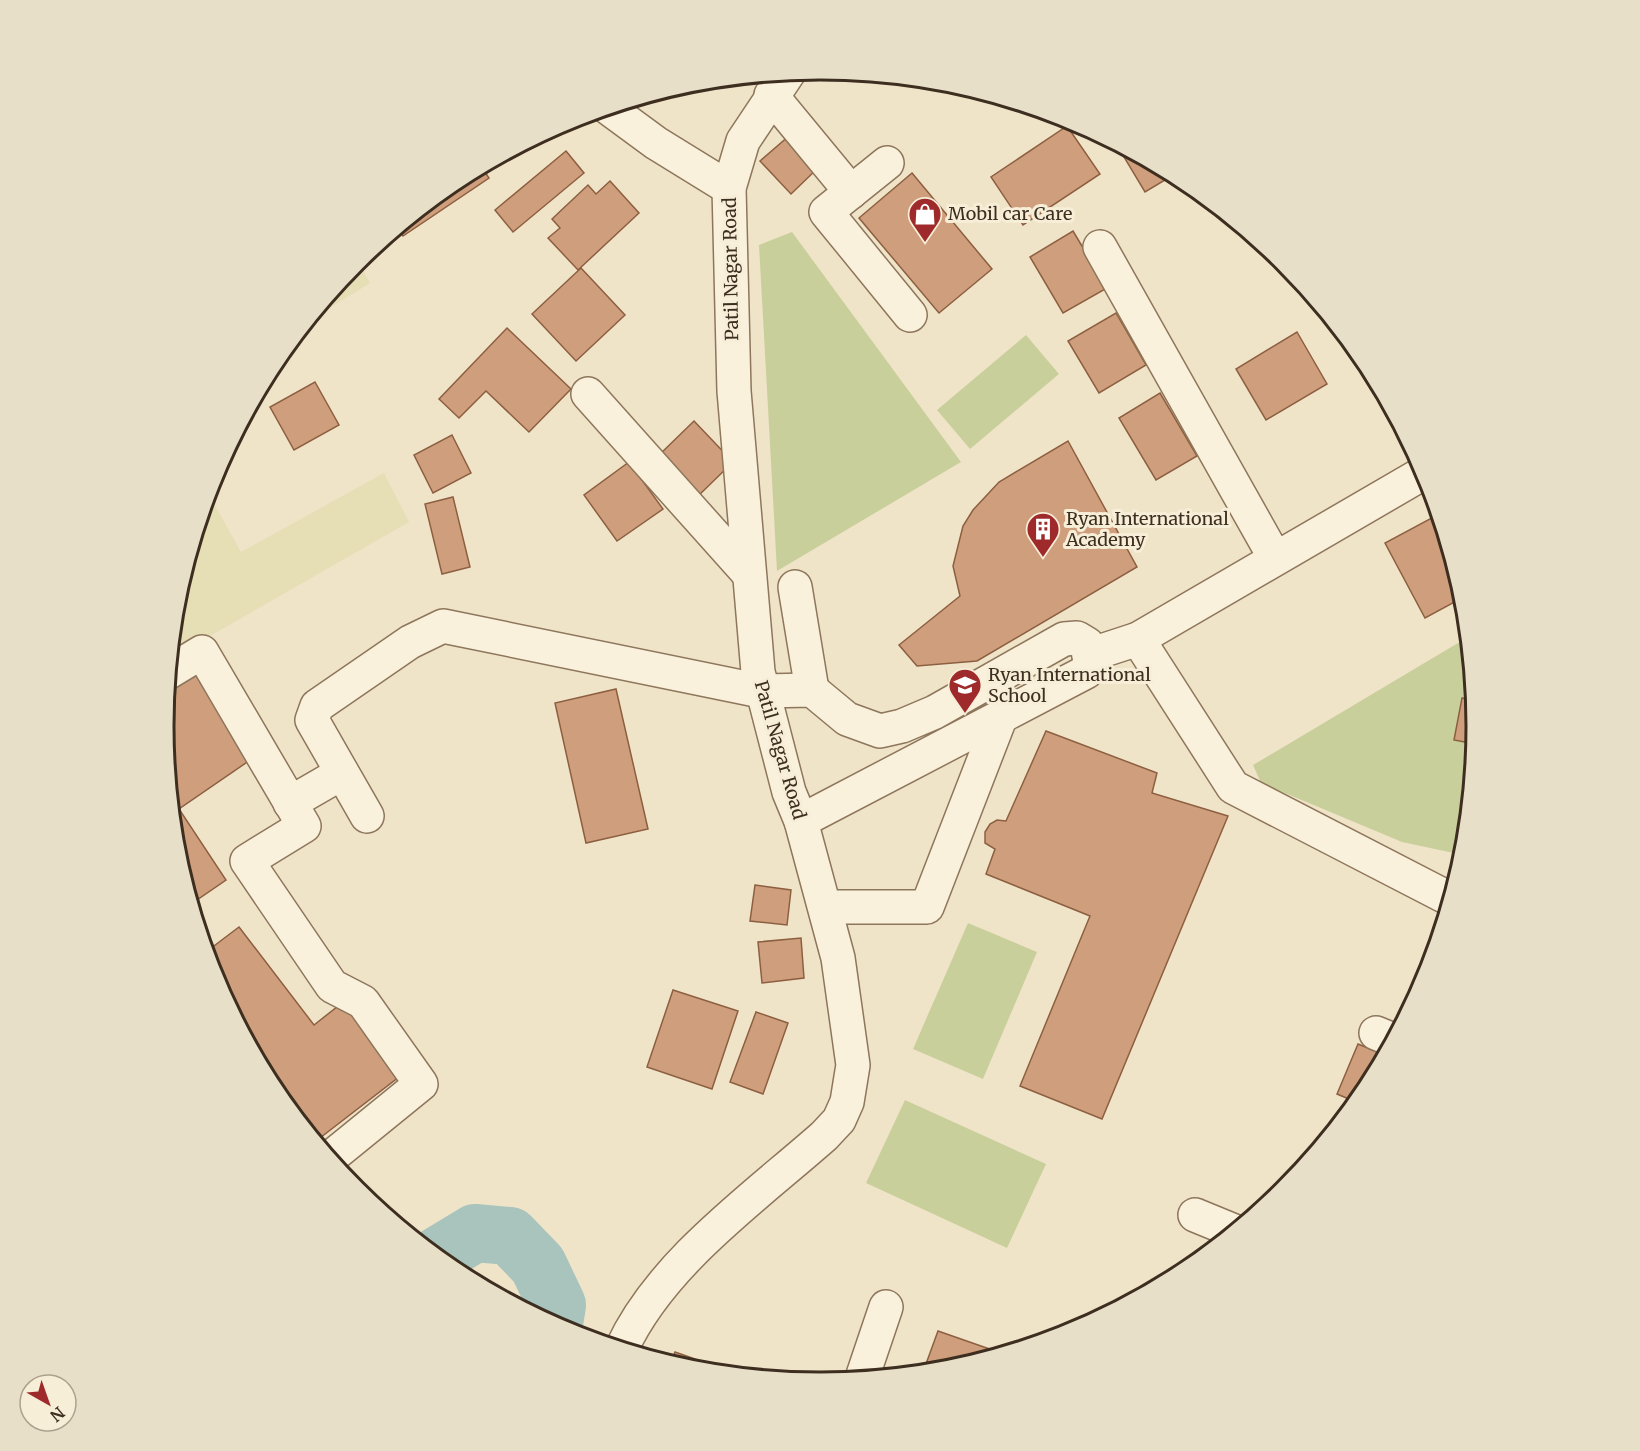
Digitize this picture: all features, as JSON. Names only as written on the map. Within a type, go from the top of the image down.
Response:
[{"type":"street","name":"Patil Nagar Road","points":[[624,1341],[632,1324],[688,1256],[824,1136],[838,1120],[848,1102],[853,1065],[838,958],[801,821],[789,792],[761,691],[748,573],[734,391],[729,188],[743,141],[780,84]]},
{"type":"street","points":[[780,84],[850,192]]},
{"type":"street","points":[[615,113],[656,143],[729,188]]},
{"type":"street","points":[[887,163],[826,212],[910,315]]},
{"type":"street","points":[[1100,247],[1275,558]]},
{"type":"street","points":[[588,394],[748,573]]},
{"type":"street","points":[[1089,655],[1138,639],[1416,477]]},
{"type":"street","points":[[795,587],[812,690]]},
{"type":"street","points":[[367,816],[312,720],[315,707],[410,642],[443,626],[761,691],[812,690],[847,719],[880,731],[902,726],[936,712],[1064,639],[1077,638],[1087,644],[1089,655],[1086,672],[801,821]]},
{"type":"street","points":[[1138,639],[1233,787],[1443,896]]},
{"type":"street","points":[[177,667],[202,652],[304,826],[247,861],[332,986],[363,1002],[421,1084],[336,1153]]},
{"type":"street","points":[[836,907],[927,907],[1001,716]]},
{"type":"street","points":[[290,803],[342,773]]},
{"type":"street","points":[[1195,1215],[1226,1228]]},
{"type":"street","points":[[865,1370],[886,1307]]},
{"type":"shaded area","points":[[362,270],[370,283],[325,311]]},
{"type":"shaded area","points":[[384,473],[409,522],[178,654],[186,599],[214,503],[241,552]]},
{"type":"green space","points":[[792,232],[961,462],[777,571],[759,245]]},
{"type":"green space","points":[[1026,335],[1059,374],[970,449],[937,410]]},
{"type":"green space","points":[[1460,642],[1465,683],[1465,768],[1454,853],[1402,842],[1261,783],[1253,765]]},
{"type":"green space","points":[[968,923],[1037,952],[983,1079],[913,1049]]},
{"type":"green space","points":[[905,1100],[1046,1164],[1007,1248],[866,1183]]},
{"type":"building","points":[[1064,128],[1070,130],[1100,174],[1023,225],[991,177]]},
{"type":"building","points":[[790,135],[819,167],[791,194],[760,161]]},
{"type":"building","points":[[566,151],[584,173],[513,232],[495,210]]},
{"type":"building","points":[[1123,155],[1165,180],[1145,192]]},
{"type":"building","points":[[486,173],[489,178],[403,236],[402,234],[427,213]]},
{"type":"building","name":"Mobil car Care","points":[[912,173],[992,269],[939,313],[859,218]]},
{"type":"building","points":[[610,181],[639,213],[578,270],[548,238],[560,228],[552,219],[588,185],[596,194]]},
{"type":"building","points":[[1073,231],[1107,288],[1063,313],[1030,257]]},
{"type":"building","points":[[581,268],[625,315],[576,361],[532,314]]},
{"type":"building","points":[[1116,313],[1146,365],[1099,393],[1068,341]]},
{"type":"building","points":[[507,328],[571,389],[529,432],[486,391],[459,418],[439,399]]},
{"type":"building","points":[[1297,332],[1327,384],[1266,420],[1236,369]]},
{"type":"building","points":[[315,382],[339,425],[294,450],[270,407]]},
{"type":"building","points":[[1160,393],[1197,456],[1156,480],[1119,418]]},
{"type":"building","points":[[694,421],[733,462],[695,499],[656,458]]},
{"type":"building","points":[[452,435],[471,473],[433,493],[414,455]]},
{"type":"building","name":"Ryan International Academy","points":[[1068,441],[1137,567],[977,661],[917,666],[899,645],[960,596],[953,566],[963,526],[973,510],[999,482]]},
{"type":"building","points":[[629,462],[663,509],[617,541],[584,495]]},
{"type":"building","points":[[453,497],[470,567],[442,574],[425,504]]},
{"type":"building","points":[[1432,518],[1454,602],[1425,618],[1385,543]]},
{"type":"building","points":[[193,663],[256,756],[180,808],[175,768],[176,675]]},
{"type":"building","points":[[616,689],[648,829],[586,843],[555,703]]},
{"type":"building","points":[[1462,698],[1465,699],[1466,742],[1454,740]]},
{"type":"building","name":"Ryan International School","points":[[1046,731],[1157,773],[1152,793],[1228,816],[1102,1119],[1020,1086],[1090,916],[986,874],[995,849],[985,843],[985,832],[990,824],[997,820],[1006,821]]},
{"type":"building","points":[[180,811],[226,880],[198,899],[186,852]]},
{"type":"building","points":[[755,885],[791,890],[787,925],[750,921]]},
{"type":"building","points":[[239,927],[314,1025],[347,999],[404,1073],[322,1137],[307,1119],[261,1048],[223,973],[213,947]]},
{"type":"building","points":[[801,938],[804,978],[762,983],[758,942]]},
{"type":"building","points":[[673,990],[738,1011],[712,1089],[647,1067]]},
{"type":"building","points":[[756,1012],[788,1023],[763,1094],[730,1082]]},
{"type":"building","points":[[1358,1044],[1377,1052],[1347,1098],[1337,1094]]},
{"type":"building","points":[[938,1331],[988,1349],[946,1359],[927,1362]]},
{"type":"building","points":[[675,1352],[696,1359],[694,1359],[674,1354]]},
{"type":"waterway","points":[[445,1251],[475,1233],[510,1236],[538,1265],[557,1305],[556,1314]]},
{"type":"place","name":"Mobil car Care","points":[[925,243]]},
{"type":"place","name":"Ryan International Academy","points":[[1043,558]]},
{"type":"place","name":"Ryan International School","points":[[965,714]]}]
